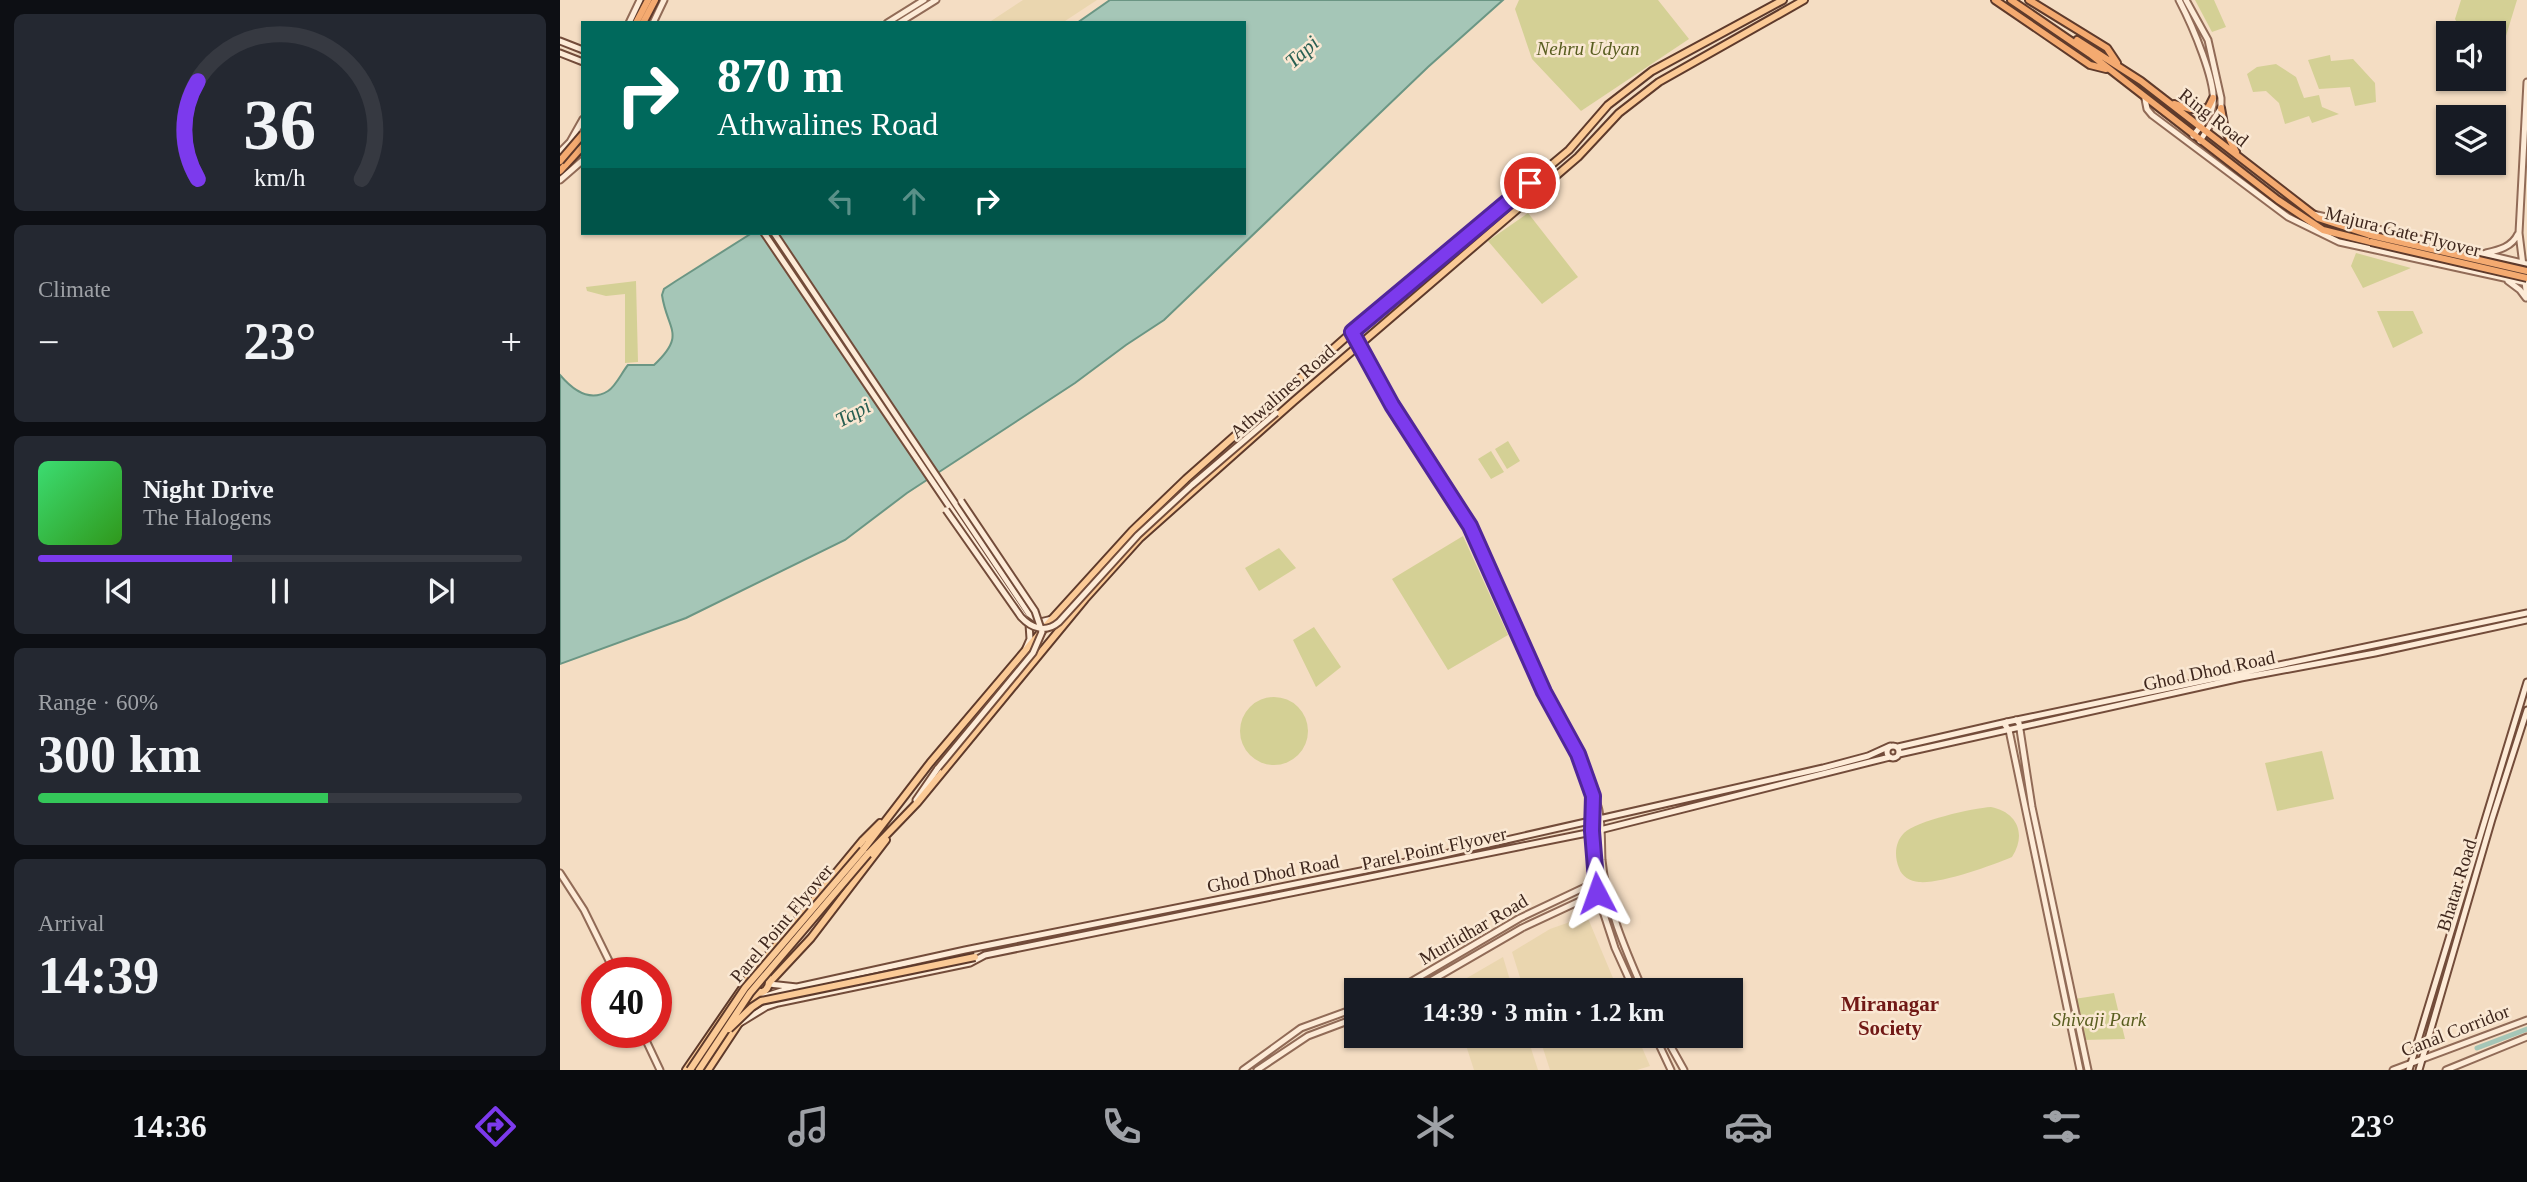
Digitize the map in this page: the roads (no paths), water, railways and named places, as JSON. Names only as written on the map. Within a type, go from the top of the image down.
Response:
[{"type":"highway","points":[[637,21],[648,0]]},
{"type":"highway","points":[[644,21],[655,0]]},
{"type":"highway","points":[[1995,0],[2090,65],[2108,69]]},
{"type":"highway","points":[[2014,0],[2091,52]]},
{"type":"highway","points":[[2029,0],[2107,48],[2118,65]]},
{"type":"highway","name":"Ring Road","points":[[2091,52],[2145,99],[2278,200]]},
{"type":"highway","name":"Ring Road","points":[[2091,52],[2118,65],[2169,102],[2313,214]]},
{"type":"highway","points":[[2169,102],[2201,110],[2208,108],[2213,98]]},
{"type":"highway","points":[[2221,108],[2225,130],[2238,155]]},
{"type":"highway","points":[[560,161],[581,137]]},
{"type":"highway","points":[[560,170],[581,146]]},
{"type":"highway","name":"Majura Gate Flyover","points":[[2278,200],[2323,230],[2527,271]]},
{"type":"highway","name":"Majura Gate Flyover","points":[[2313,214],[2371,238],[2526,281]]},
{"type":"main road","points":[[630,21],[640,0]]},
{"type":"main road","points":[[654,21],[664,0]]},
{"type":"main road","points":[[890,21],[924,0]]},
{"type":"main road","points":[[902,21],[936,0]]},
{"type":"main road","name":"Athwalines Road","points":[[902,801],[930,763],[1052,619],[1132,531],[1186,479],[1360,325],[1569,150],[1608,105],[1652,71],[1783,0]]},
{"type":"main road","name":"Athwalines Road","points":[[904,816],[1140,538],[1294,401],[1578,157],[1619,113],[1651,88],[1804,0]]},
{"type":"main road","points":[[2179,0],[2200,43],[2213,98],[2211,112],[2193,136]]},
{"type":"main road","points":[[2186,0],[2208,40],[2221,98],[2221,108],[2200,141]]},
{"type":"main road","points":[[560,41],[581,49]]},
{"type":"main road","points":[[560,53],[581,61]]},
{"type":"main road","points":[[2527,82],[2519,233],[2527,300]]},
{"type":"main road","points":[[2145,99],[2147,109],[2152,115],[2288,217],[2320,235],[2339,242],[2526,281]]},
{"type":"main road","points":[[560,152],[581,122]]},
{"type":"main road","points":[[572,138],[581,143]]},
{"type":"main road","points":[[560,180],[581,162]]},
{"type":"main road","points":[[2313,214],[2524,263]]},
{"type":"main road","points":[[2483,254],[2507,246],[2515,241],[2519,233]]},
{"type":"main road","points":[[765,235],[1029,614],[1040,622],[1052,619]]},
{"type":"main road","points":[[775,235],[1029,624],[1030,639],[1022,654]]},
{"type":"main road","points":[[2469,270],[2473,251]]},
{"type":"main road","points":[[2501,277],[2520,290],[2527,300]]},
{"type":"main road","points":[[1360,325],[1368,338]]},
{"type":"main road","points":[[1352,332],[1392,405],[1470,526],[1544,692],[1578,754],[1593,796],[1592,831],[1597,893],[1615,948],[1629,978]]},
{"type":"main road","points":[[944,492],[946,510],[1021,617],[1035,628],[1051,628],[1138,535],[1192,485],[1276,413],[1294,401]]},
{"type":"main road","points":[[916,804],[937,768],[1033,653],[1042,632],[1035,611],[961,501],[944,492]]},
{"type":"main road","points":[[1088,579],[1097,587]]},
{"type":"main road","points":[[1898,751],[2016,720],[2527,613]]},
{"type":"main road","name":"Ghod Dhod Road","points":[[769,983],[793,987],[1436,856],[1823,768],[1868,756],[1890,746],[1898,751],[2009,730],[2241,678],[2375,653],[2527,620]]},
{"type":"main road","points":[[2409,1070],[2527,682]]},
{"type":"main road","name":"Bhatar Road","points":[[2419,1070],[2492,819],[2527,710]]},
{"type":"main road","points":[[2016,720],[2088,1070]]},
{"type":"main road","points":[[2007,722],[2005,725],[2009,730],[2080,1070]]},
{"type":"main road","points":[[1890,746],[1887,752],[1890,757]]},
{"type":"main road","name":"Ghod Dhod Road","points":[[1890,757],[1895,758],[1898,751]]},
{"type":"main road","name":"Parel Point Flyover","points":[[978,957],[1600,830],[1890,757]]},
{"type":"main road","points":[[1593,796],[1598,801],[1601,819],[1604,878],[1624,945],[1638,978]]},
{"type":"main road","name":"Parel Point Flyover","points":[[699,1070],[750,993],[865,852],[902,801]]},
{"type":"main road","points":[[708,1070],[760,992],[811,938],[904,816]]},
{"type":"main road","name":"Parel Point Flyover","points":[[688,1070],[745,988],[865,852],[904,816]]},
{"type":"main road","points":[[688,1070],[717,1022],[755,971],[863,840],[889,817]]},
{"type":"main road","points":[[560,873],[584,910],[607,957]]},
{"type":"main road","name":"Murlidhar Road","points":[[1418,978],[1520,918],[1604,878]]},
{"type":"main road","name":"Murlidhar Road","points":[[1436,978],[1533,922],[1607,889]]},
{"type":"main road","points":[[717,1022],[737,1025],[766,1007],[778,1003],[970,963],[978,957]]},
{"type":"main road","points":[[721,1037],[761,1001],[978,957]]},
{"type":"main road","points":[[755,971],[765,973],[769,983]]},
{"type":"main road","points":[[748,980],[750,989],[766,996],[793,987]]},
{"type":"main road","points":[[1244,1070],[1301,1028],[1344,1012]]},
{"type":"main road","name":"Canal Corridor","points":[[2393,1070],[2527,1020]]},
{"type":"main road","points":[[1257,1070],[1308,1036],[1344,1022]]},
{"type":"main road","points":[[2446,1070],[2527,1037]]},
{"type":"main road","points":[[650,1048],[660,1070]]},
{"type":"main road","points":[[1661,1048],[1671,1070]]},
{"type":"main road","points":[[1672,1048],[1684,1070]]},
{"type":"water","name":"Tapi","points":[[1110,0],[1503,0],[1428,67],[1164,320],[1075,383],[907,493],[845,540],[686,618],[560,664],[560,375],[575,389],[587,395],[594,395],[611,389],[628,365],[654,365],[670,346],[672,338],[662,295],[664,289],[749,235],[1246,235],[1246,21],[1080,21]]},
{"type":"waterway","points":[[2477,1048],[2527,1029]]},
{"type":"district","name":"Miranagar Society","points":[[1890,1016]]},
{"type":"park label","name":"Nehru Udyan","points":[[1588,48]]},
{"type":"park label","name":"Shivaji Park","points":[[2099,1019]]}]
